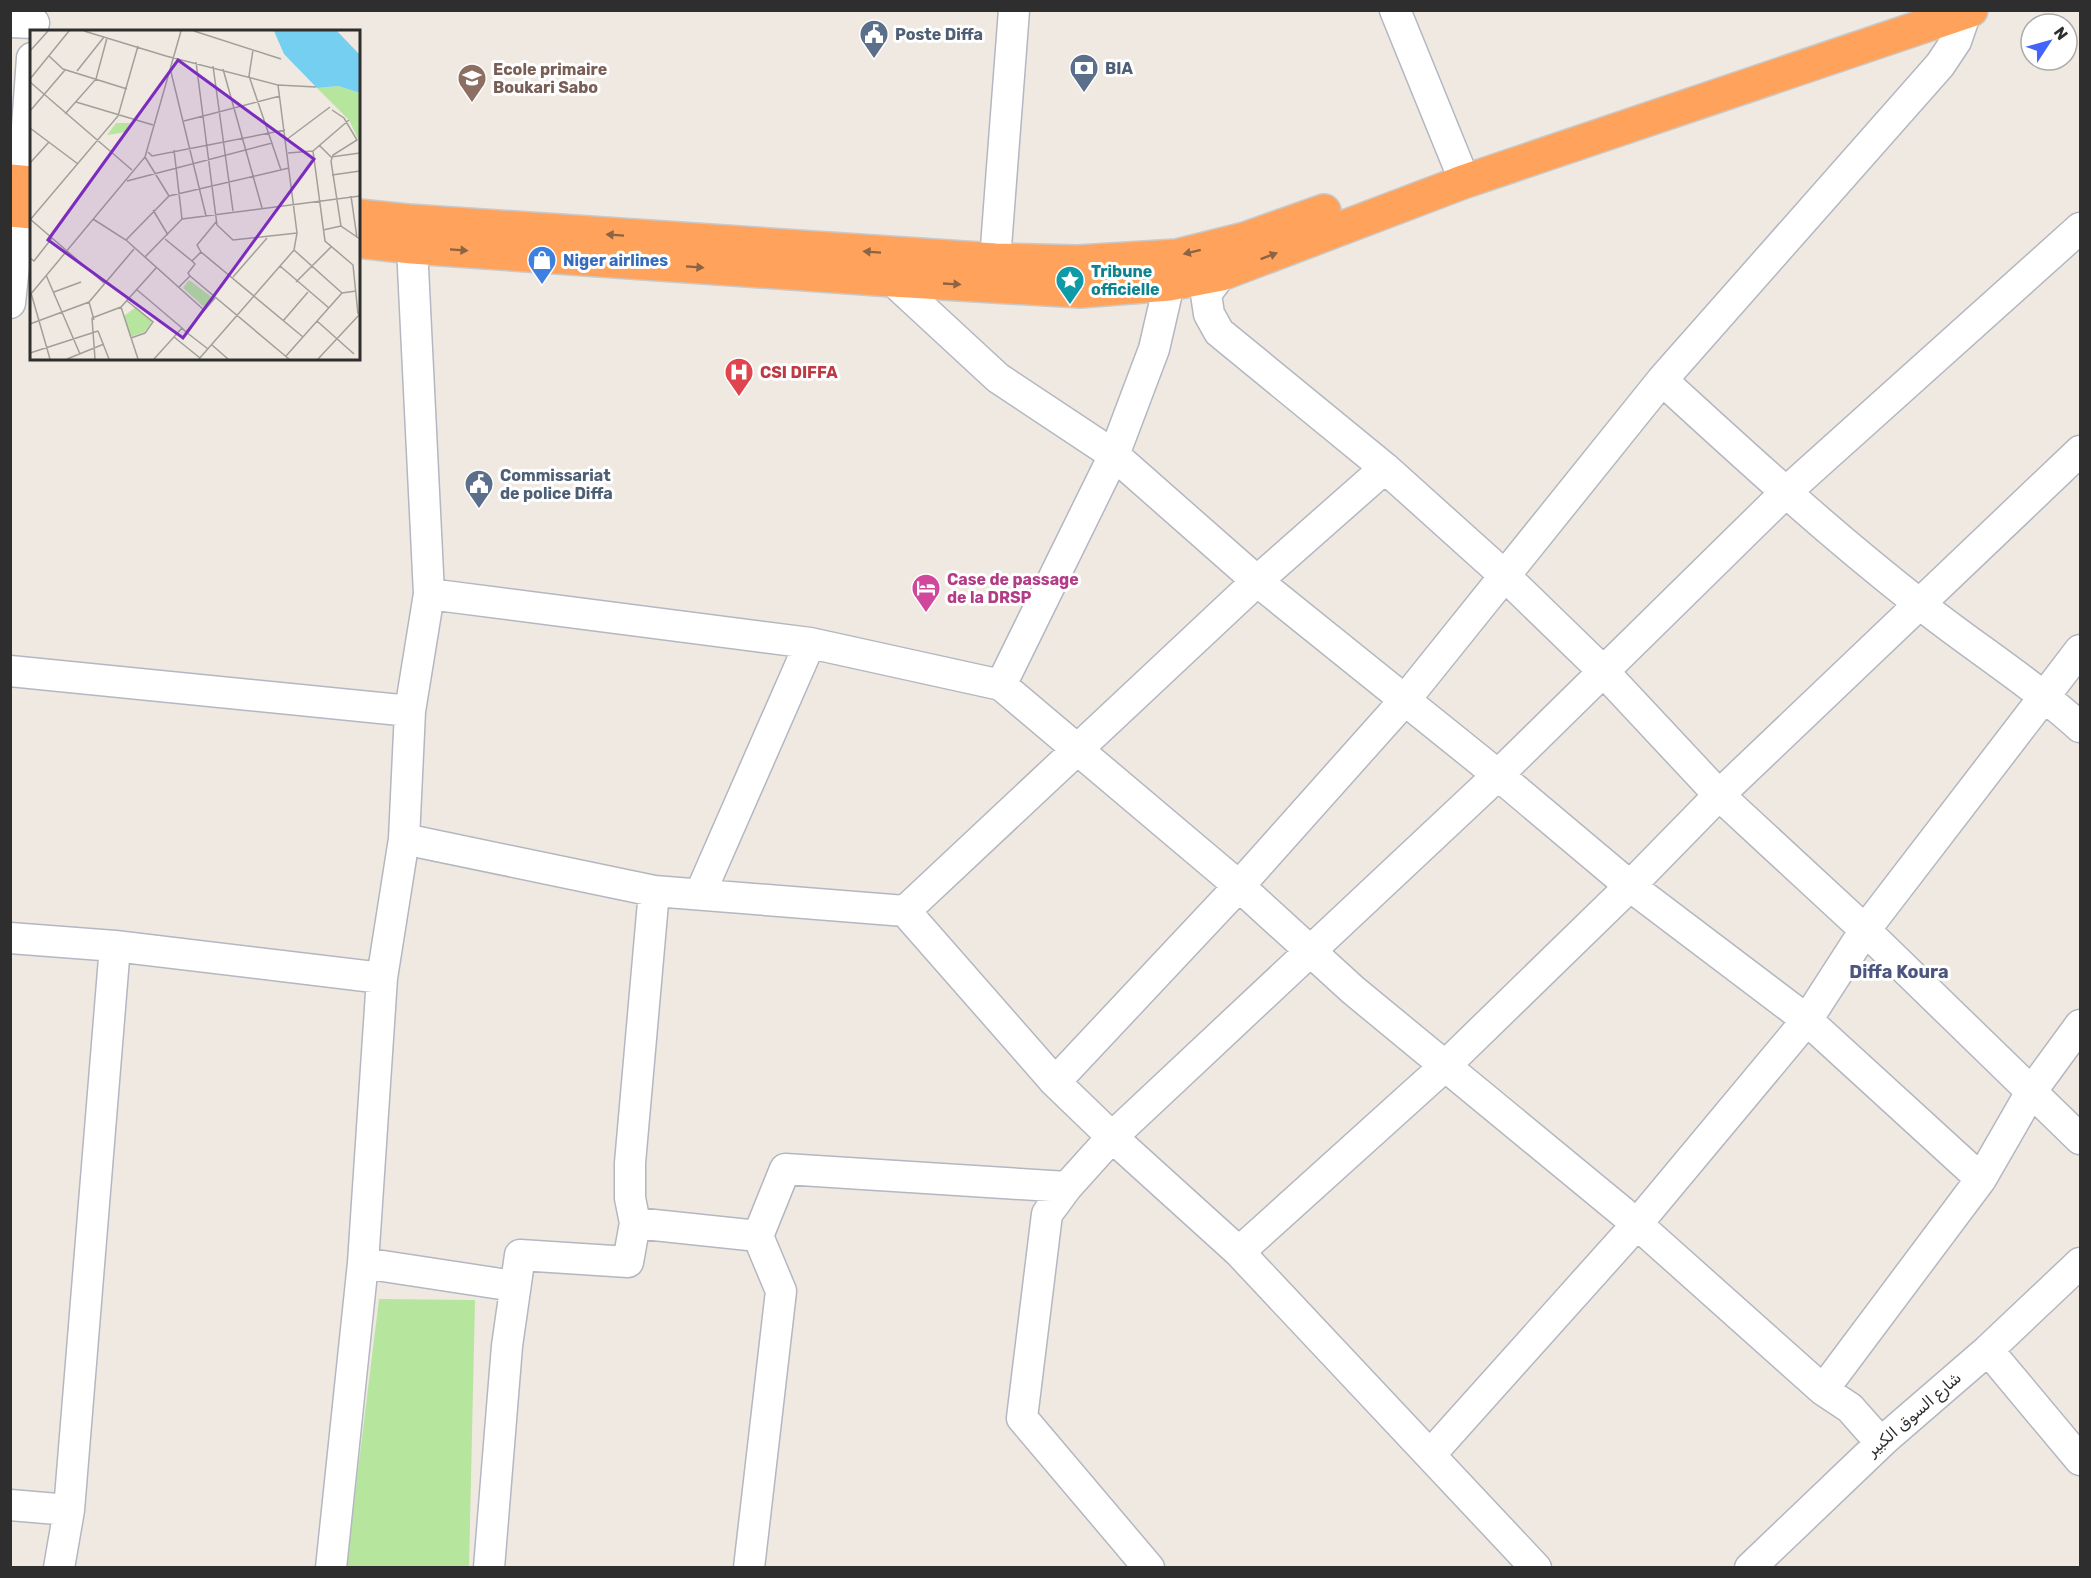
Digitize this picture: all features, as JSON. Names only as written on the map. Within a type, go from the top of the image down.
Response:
[{"type":"highway","points":[[360,241],[410,234],[1078,262],[1177,256],[1245,238],[1664,98],[1904,10]]},
{"type":"highway","points":[[360,217],[410,234],[892,280],[1080,291],[1169,284],[1221,274],[1463,182],[1969,11]]},
{"type":"street","points":[[995,260],[1014,10]]},
{"type":"street","points":[[1395,10],[1458,165]]},
{"type":"street","points":[[1055,1082],[1239,886],[1404,701],[1662,380],[1940,65],[1956,41],[1969,11]]},
{"type":"street","points":[[10,303],[30,83]]},
{"type":"street","points":[[1149,1568],[1022,1418],[1047,1214],[1066,1188],[1112,1137],[1498,775],[1786,492],[2080,228]]},
{"type":"street","points":[[331,1568],[363,1263],[382,978],[404,838],[410,711],[429,594],[410,234]]},
{"type":"street","points":[[1221,274],[1206,294],[1209,314],[1219,332],[1385,468],[1504,575],[1603,671],[1719,795],[1864,930],[2080,1139]]},
{"type":"street","points":[[892,280],[998,378],[1114,454],[1257,581],[1498,775],[1630,886],[1807,1020],[1981,1179]]},
{"type":"street","points":[[1002,685],[1114,454],[1154,349],[1169,284]]},
{"type":"street","points":[[1662,380],[1786,492],[1921,605],[2046,696],[2080,728]]},
{"type":"street","points":[[1239,1252],[1445,1066],[1630,886],[1719,795],[2080,452]]},
{"type":"street","points":[[904,911],[1257,581],[1385,468]]},
{"type":"street","points":[[429,594],[810,643],[1002,685],[1239,886],[1353,990],[1637,1224],[1823,1390],[1850,1408],[1873,1434],[1885,1439]]},
{"type":"street","points":[[700,894],[810,643]]},
{"type":"street","points":[[1430,1455],[1637,1224],[1807,1020],[1864,930],[2080,650]]},
{"type":"street","points":[[10,671],[410,711]]},
{"type":"street","points":[[404,838],[654,891],[904,911],[1055,1082],[1239,1252],[1536,1568]]},
{"type":"street","points":[[489,1568],[507,1346],[520,1255],[628,1262],[635,1223],[630,1198],[630,1163],[654,891]]},
{"type":"street","points":[[10,938],[115,946],[382,978]]},
{"type":"street","points":[[60,1568],[69,1510],[115,946]]},
{"type":"street","points":[[1823,1390],[1981,1179],[2031,1092],[2080,1025]]},
{"type":"street","points":[[749,1568],[782,1291],[758,1236],[785,1169],[1066,1188]]},
{"type":"street","points":[[635,1223],[758,1236]]},
{"type":"street","points":[[363,1263],[514,1286]]},
{"type":"street","name":"شارع السوق الكبير","points":[[1750,1568],[1885,1439],[1988,1350],[2080,1263]]},
{"type":"street","points":[[1988,1350],[2080,1460]]},
{"type":"street","points":[[10,1505],[69,1510]]},
{"type":"green space","points":[[379,1299],[475,1300],[469,1567],[346,1568]]},
{"type":"place","name":"Poste Diffa","points":[[874,60]]},
{"type":"place","name":"BIA","points":[[1084,94]]},
{"type":"place","name":"Ecole primaire Boukari Sabo","points":[[472,104]]},
{"type":"place","name":"Niger airlines","points":[[542,286]]},
{"type":"place","name":"Tribune officielle","points":[[1070,306]]},
{"type":"place","name":"CSI DIFFA","points":[[739,398]]},
{"type":"place","name":"Commissariat de police Diffa","points":[[479,510]]},
{"type":"place","name":"Case de passage de la DRSP","points":[[926,614]]},
{"type":"district","name":"Diffa Koura","points":[[1899,972]]}]
